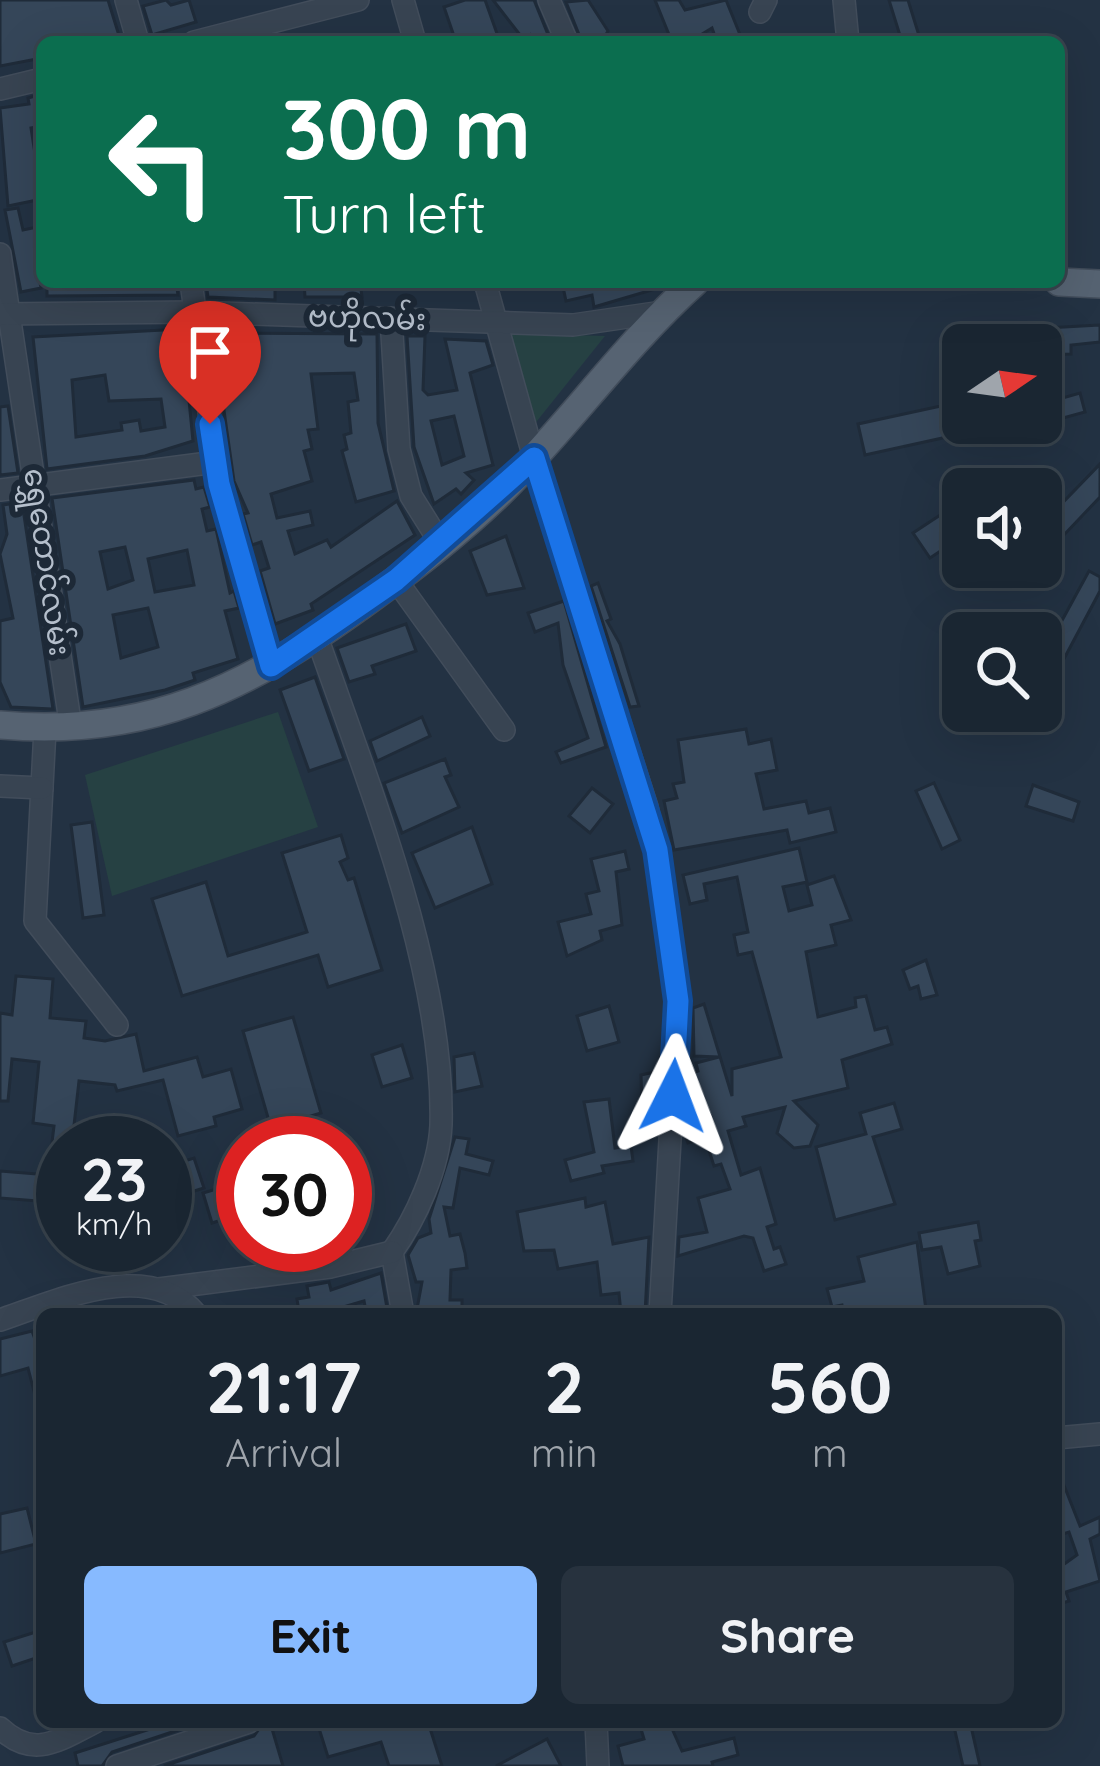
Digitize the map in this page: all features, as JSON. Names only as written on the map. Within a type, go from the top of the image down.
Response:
[{"type":"main road","points":[[1065,282],[1100,284]]},
{"type":"main road","points":[[0,725],[58,728],[166,712],[210,698],[317,637],[441,544],[534,458],[688,288]]},
{"type":"street","points":[[126,0],[136,36]]},
{"type":"street","points":[[217,36],[358,0]]},
{"type":"street","points":[[403,0],[414,36]]},
{"type":"street","points":[[549,0],[564,36]]},
{"type":"street","points":[[844,0],[847,36]]},
{"type":"street","points":[[0,89],[36,80]]},
{"type":"street","name":"ရွှေတောင်လမ်း","points":[[0,254],[5,314],[36,488],[58,728],[42,788],[35,921],[64,951],[117,1025]]},
{"type":"street","points":[[191,288],[216,462],[271,666]]},
{"type":"street","points":[[487,288],[534,458],[689,941]]},
{"type":"street","name":"ဗဟိုလမ်း","points":[[5,314],[193,312],[573,325],[662,312]]},
{"type":"street","points":[[392,318],[399,449],[411,496],[441,544]]},
{"type":"street","points":[[0,490],[216,462]]},
{"type":"street","points":[[396,580],[504,730]]},
{"type":"street","points":[[36,1308],[122,1286],[159,1289],[330,1267],[392,1252],[410,1226],[441,1126],[430,1025],[407,907],[317,637]]},
{"type":"street","points":[[0,786],[42,788]]},
{"type":"street","points":[[657,850],[678,1001],[661,1308]]},
{"type":"street","points":[[392,1252],[402,1308]]},
{"type":"street","points":[[159,1289],[190,1308]]},
{"type":"street","points":[[0,1320],[36,1308]]},
{"type":"street","points":[[1062,1437],[1100,1434]]},
{"type":"street","points":[[0,1728],[29,1748],[49,1746],[84,1728]]},
{"type":"street","points":[[117,1766],[231,1728]]},
{"type":"street","points":[[596,1728],[598,1766]]},
{"type":"green space","points":[[510,333],[605,336],[533,426]]},
{"type":"green space","points":[[278,712],[318,827],[112,896],[85,775]]},
{"type":"building","points":[[0,0],[108,0],[119,36],[36,36],[36,59],[0,66]]},
{"type":"building","points":[[166,0],[171,5],[189,0],[196,22],[152,35],[143,6]]},
{"type":"building","points":[[485,0],[498,36],[454,36],[444,7]]},
{"type":"building","points":[[493,0],[534,0],[549,36],[521,36]]},
{"type":"building","points":[[588,0],[608,31],[605,36],[580,36],[566,2]]},
{"type":"building","points":[[655,0],[679,0],[685,10],[726,0],[741,36],[715,36],[712,28],[699,36],[670,36]]},
{"type":"building","points":[[889,0],[908,0],[919,36],[900,36]]},
{"type":"building","points":[[36,96],[36,127],[31,128],[36,200],[8,206],[0,108],[29,104],[28,98]]},
{"type":"building","points":[[18,208],[23,230],[36,227],[36,288],[41,288],[21,292],[5,210]]},
{"type":"building","points":[[47,288],[177,288],[178,295],[47,296]]},
{"type":"building","points":[[207,288],[275,288],[275,300],[208,297]]},
{"type":"building","points":[[304,288],[361,288],[362,297],[305,297]]},
{"type":"building","points":[[563,288],[659,288],[594,307],[592,295],[566,301]]},
{"type":"building","points":[[1100,325],[1100,342],[1071,345],[1071,354],[1062,354],[1062,327]]},
{"type":"building","points":[[182,329],[193,441],[145,456],[47,469],[33,337]],"holes":[[[105,375],[109,401],[161,399],[165,427],[141,431],[139,420],[121,423],[122,430],[76,437],[72,380]]]},
{"type":"building","points":[[213,333],[377,334],[378,423],[394,491],[356,502],[342,451],[347,449],[344,435],[351,433],[348,402],[358,400],[354,373],[311,374],[318,429],[308,430],[312,449],[304,451],[312,481],[271,494],[277,518],[310,511],[313,525],[288,531],[295,554],[327,540],[331,547],[397,501],[415,535],[311,604],[313,610],[275,624],[260,571],[269,568],[261,542],[252,545],[243,514],[248,513],[234,481]]},
{"type":"building","points":[[407,336],[425,336],[423,390],[428,395],[457,390],[445,339],[486,341],[493,365],[470,373],[493,465],[466,473],[474,480],[461,494],[456,489],[434,504],[414,447]],"holes":[[[454,416],[464,456],[442,465],[431,421]]]},
{"type":"building","points":[[1080,393],[1085,412],[1062,418],[1062,398]]},
{"type":"building","points":[[8,406],[18,473],[0,475],[0,407]]},
{"type":"building","points":[[942,406],[942,438],[865,455],[858,424]]},
{"type":"building","points":[[1100,464],[1100,497],[1062,537],[1062,503]]},
{"type":"building","points":[[194,480],[196,489],[204,487],[210,507],[202,509],[207,531],[216,529],[230,593],[234,591],[239,608],[225,611],[238,659],[193,673],[195,680],[165,690],[83,707],[52,498]],"holes":[[[125,547],[133,580],[108,589],[100,552]],[[187,550],[194,585],[155,592],[148,559]],[[148,608],[158,647],[121,658],[113,615]]]},
{"type":"building","points":[[22,502],[53,709],[11,707],[0,682],[0,621],[13,618],[0,554],[7,534],[3,505]]},
{"type":"building","points":[[942,514],[942,550],[930,558],[913,533]]},
{"type":"building","points":[[506,536],[524,588],[487,595],[470,551]]},
{"type":"building","points":[[1089,571],[1100,577],[1100,591],[1062,662],[1062,620]]},
{"type":"building","points":[[598,583],[639,706],[630,707],[591,586]]},
{"type":"building","points":[[564,601],[606,747],[561,763],[556,752],[588,738],[563,665],[558,623],[535,632],[528,613]]},
{"type":"building","points":[[406,624],[416,651],[372,666],[375,674],[349,682],[337,648]]},
{"type":"building","points":[[315,677],[344,759],[309,771],[280,690]]},
{"type":"building","points":[[422,717],[430,736],[377,761],[370,741]]},
{"type":"building","points":[[746,729],[749,744],[771,739],[777,770],[756,774],[764,809],[806,801],[809,813],[830,808],[836,832],[790,843],[787,830],[674,850],[664,801],[677,798],[673,784],[684,782],[678,740]]},
{"type":"building","points":[[445,759],[451,775],[445,777],[459,807],[402,833],[384,783]]},
{"type":"building","points":[[934,783],[960,840],[942,849],[916,791]]},
{"type":"building","points":[[1033,785],[1079,802],[1073,821],[1026,806]]},
{"type":"building","points":[[592,788],[613,804],[590,833],[569,816]]},
{"type":"building","points":[[92,822],[104,915],[83,918],[71,825]]},
{"type":"building","points":[[472,827],[492,884],[435,908],[412,853]]},
{"type":"building","points":[[341,835],[348,858],[340,862],[348,880],[354,878],[382,970],[328,987],[318,955],[182,996],[152,899],[206,882],[228,956],[307,932],[282,853]]},
{"type":"building","points":[[799,848],[807,882],[783,887],[789,911],[812,905],[807,885],[834,876],[851,920],[831,925],[836,945],[806,952],[818,1017],[856,1007],[855,998],[866,996],[875,1030],[887,1027],[892,1044],[842,1060],[848,1088],[794,1101],[818,1125],[810,1146],[794,1148],[777,1133],[785,1107],[743,1117],[746,1126],[728,1131],[741,1175],[760,1168],[776,1224],[767,1227],[774,1249],[780,1247],[786,1264],[764,1271],[753,1238],[744,1236],[678,1256],[679,1237],[707,1232],[698,1198],[730,1189],[721,1164],[714,1166],[705,1138],[688,1143],[685,1135],[687,1110],[700,1107],[690,1074],[698,1071],[696,1063],[719,1057],[694,1056],[693,1008],[704,1004],[732,1096],[732,1069],[781,1057],[752,952],[738,955],[734,935],[748,932],[737,877],[704,884],[707,900],[690,904],[683,875]]},
{"type":"building","points":[[625,851],[629,869],[616,872],[622,925],[600,931],[602,940],[567,956],[558,922],[591,914],[586,894],[599,891],[591,859]]},
{"type":"building","points":[[926,960],[937,995],[921,999],[918,986],[910,989],[903,970]]},
{"type":"building","points":[[16,976],[53,979],[50,1018],[86,1021],[84,1038],[105,1041],[136,1034],[144,1071],[197,1057],[203,1077],[231,1069],[242,1109],[216,1116],[216,1126],[192,1132],[192,1116],[173,1116],[163,1080],[117,1091],[115,1085],[79,1081],[75,1116],[36,1116],[33,1123],[39,1062],[12,1059],[8,1101],[0,1101],[0,1013],[12,1015]]},
{"type":"building","points":[[609,1006],[619,1042],[587,1051],[577,1016]]},
{"type":"building","points":[[293,1017],[321,1113],[268,1116],[243,1031]]},
{"type":"building","points":[[402,1045],[412,1078],[382,1087],[372,1055]]},
{"type":"building","points":[[474,1053],[482,1086],[455,1092],[454,1057]]},
{"type":"building","points":[[659,1071],[658,1094],[649,1096],[655,1135],[643,1139],[641,1075]]},
{"type":"building","points":[[609,1099],[615,1148],[631,1146],[633,1161],[602,1166],[604,1173],[571,1181],[565,1160],[594,1152],[584,1102]]},
{"type":"building","points":[[894,1103],[902,1129],[873,1137],[895,1204],[835,1220],[816,1147],[866,1134],[860,1113]]},
{"type":"building","points":[[455,1137],[469,1139],[466,1154],[493,1161],[489,1175],[460,1168],[453,1208],[444,1207],[450,1236],[460,1234],[465,1253],[467,1268],[451,1270],[450,1300],[462,1300],[462,1308],[417,1308],[422,1282],[416,1282],[408,1255],[418,1238],[431,1233],[429,1219]]},
{"type":"building","points":[[192,1159],[204,1188],[192,1192]]},
{"type":"building","points":[[0,1171],[36,1174],[36,1201],[0,1198]]},
{"type":"building","points":[[216,1189],[216,1222],[212,1223],[203,1193]]},
{"type":"building","points":[[585,1198],[586,1207],[605,1202],[613,1244],[649,1237],[645,1308],[620,1308],[619,1293],[601,1295],[597,1262],[558,1269],[554,1250],[524,1251],[517,1212]]},
{"type":"building","points":[[978,1222],[981,1240],[975,1241],[980,1266],[948,1274],[941,1247],[922,1250],[919,1233]]},
{"type":"building","points":[[917,1242],[926,1308],[832,1307],[827,1289],[864,1281],[858,1257]]},
{"type":"building","points":[[381,1273],[387,1308],[365,1308],[364,1301],[340,1308],[298,1308],[297,1299],[309,1297],[307,1286],[329,1282],[331,1290]]},
{"type":"building","points":[[32,1331],[36,1399],[28,1368],[0,1376],[0,1339]]},
{"type":"building","points":[[1062,1480],[1080,1526],[1100,1517],[1100,1534],[1090,1539],[1100,1581],[1066,1592],[1069,1601],[1062,1603],[1062,1566],[1077,1555],[1069,1532],[1062,1534]]},
{"type":"building","points":[[27,1508],[36,1544],[0,1553],[0,1514]]},
{"type":"building","points":[[36,1632],[36,1658],[12,1666],[4,1642]]},
{"type":"building","points":[[153,1728],[184,1728],[112,1752],[102,1766],[78,1766],[75,1753]]},
{"type":"building","points":[[260,1728],[272,1728],[283,1766],[164,1766],[254,1736]]},
{"type":"building","points":[[319,1728],[430,1728],[442,1766],[389,1766],[381,1742],[328,1757]]},
{"type":"building","points":[[672,1728],[682,1751],[734,1738],[738,1755],[712,1762],[713,1766],[623,1766],[618,1746],[644,1739],[641,1729]]},
{"type":"building","points":[[954,1728],[971,1728],[980,1766],[963,1766]]},
{"type":"building","points":[[547,1739],[561,1766],[496,1766]]},
{"type":"route","points":[[210,424],[219,484],[271,666],[396,580],[534,458],[657,850],[678,1001],[673,1096]]}]
